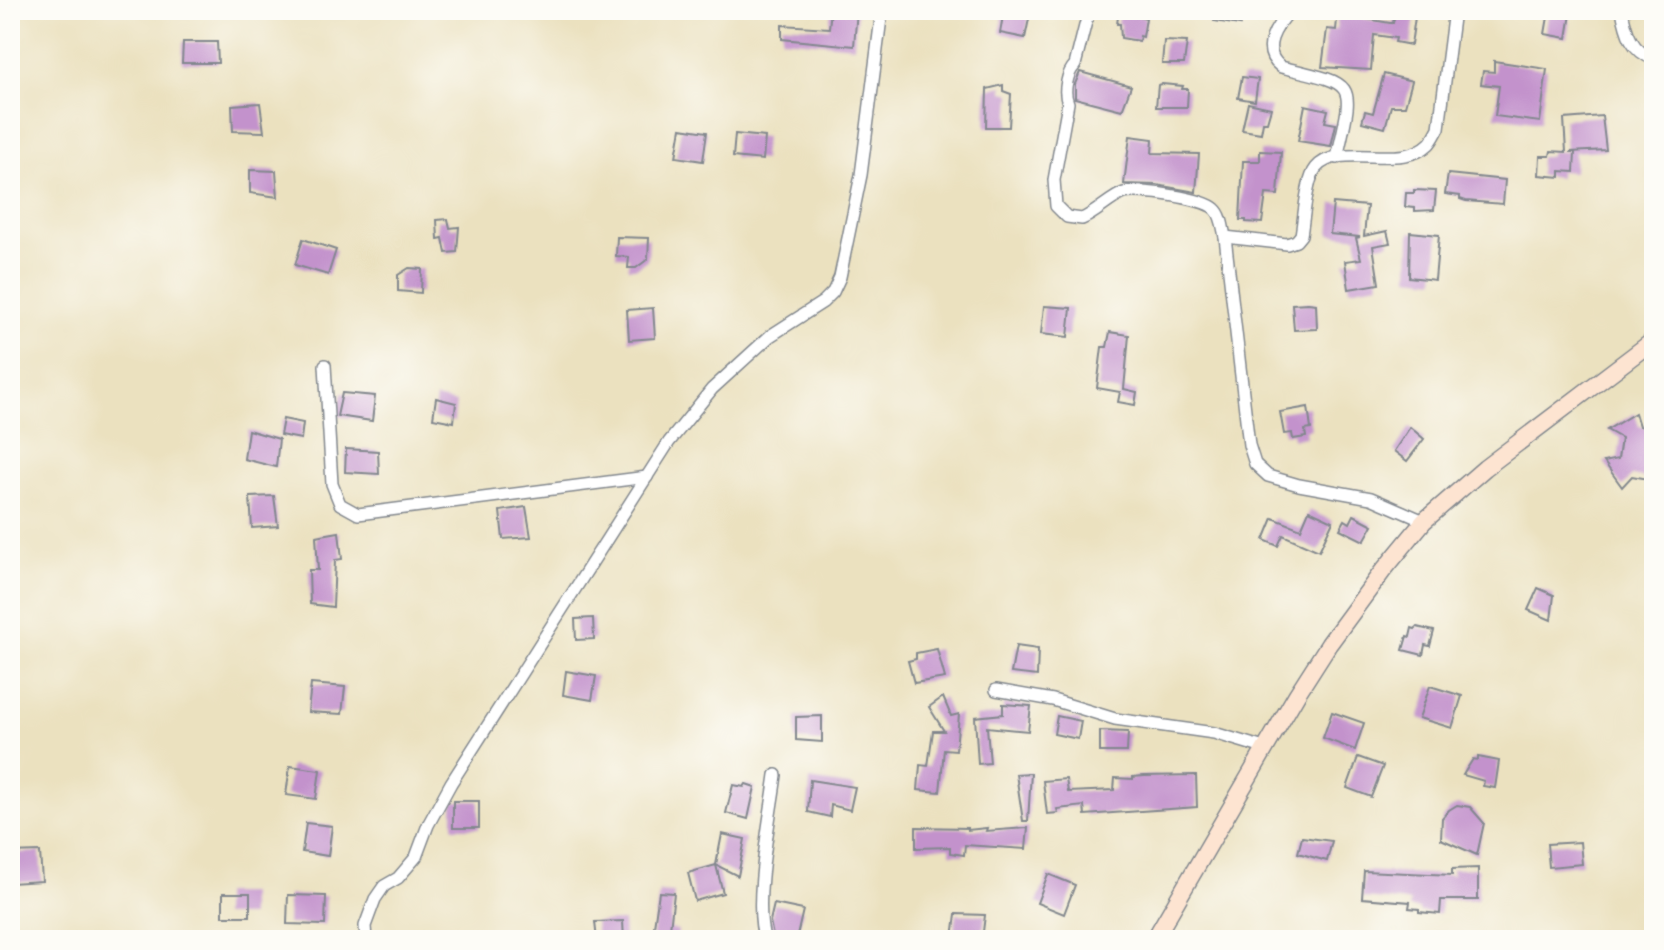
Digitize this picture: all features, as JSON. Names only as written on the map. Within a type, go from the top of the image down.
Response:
[{"type":"street","points":[[366,940],[365,926],[375,899],[384,886],[398,878],[416,857],[428,825],[451,783],[669,442],[712,389],[770,336],[794,323],[833,292],[840,277],[861,175],[882,10]]},
{"type":"street","points":[[1089,10],[1065,96],[1068,103],[1054,180],[1056,206],[1067,217],[1082,219],[1125,193],[1199,201],[1218,211],[1225,237],[1249,445],[1255,464],[1268,476],[1371,498],[1424,521]]},
{"type":"street","points":[[1291,10],[1276,26],[1271,39],[1271,53],[1281,67],[1334,80],[1344,89],[1349,107],[1337,158]]},
{"type":"street","points":[[1225,237],[1287,244],[1296,241],[1301,235],[1314,169],[1337,158],[1401,156],[1430,144],[1439,128],[1454,10]]},
{"type":"street","points":[[1622,10],[1626,30],[1636,48],[1654,59]]},
{"type":"street","points":[[1154,940],[1264,748],[1329,644],[1424,521],[1485,468],[1654,340]]},
{"type":"street","points":[[325,365],[332,484],[340,504],[358,514],[647,477]]},
{"type":"street","points":[[996,690],[1053,700],[1115,719],[1214,733],[1264,748]]},
{"type":"street","points":[[765,940],[761,923],[761,897],[776,775]]},
{"type":"building","points":[[831,10],[857,10],[854,46],[782,39],[782,25],[829,28]]},
{"type":"building","points":[[1004,10],[1030,14],[1025,38],[1000,33]]},
{"type":"building","points":[[1119,10],[1135,12],[1135,15],[1146,18],[1143,37],[1140,36],[1139,41],[1121,38],[1120,24],[1117,24]]},
{"type":"building","points":[[1215,10],[1254,10],[1253,21],[1241,19],[1240,25],[1214,21]]},
{"type":"building","points":[[1338,10],[1362,10],[1361,18],[1390,23],[1393,23],[1395,14],[1415,17],[1411,45],[1395,42],[1396,38],[1374,35],[1371,70],[1322,67],[1327,29],[1336,30]]},
{"type":"building","points":[[1549,11],[1571,14],[1567,38],[1545,34]]},
{"type":"building","points":[[1164,41],[1187,42],[1184,64],[1162,64]]},
{"type":"building","points":[[183,42],[217,42],[218,63],[182,63]]},
{"type":"building","points":[[1494,61],[1547,69],[1540,122],[1495,116],[1499,86],[1481,84],[1483,71],[1494,72]]},
{"type":"building","points":[[1080,72],[1131,86],[1122,110],[1075,98],[1075,84]]},
{"type":"building","points":[[1384,74],[1412,81],[1405,106],[1391,106],[1385,128],[1362,122],[1365,111],[1373,113]]},
{"type":"building","points":[[1242,77],[1258,79],[1255,101],[1238,98]]},
{"type":"building","points":[[1003,85],[1003,91],[1011,94],[1009,127],[986,127],[987,89]]},
{"type":"building","points":[[1158,85],[1188,89],[1187,107],[1156,107]]},
{"type":"building","points":[[260,103],[264,132],[233,131],[232,105]]},
{"type":"building","points":[[1248,103],[1271,108],[1261,133],[1242,130]]},
{"type":"building","points":[[1305,105],[1328,110],[1325,122],[1336,124],[1331,146],[1298,141]]},
{"type":"building","points":[[1602,116],[1606,150],[1570,152],[1575,152],[1574,172],[1560,171],[1560,177],[1539,175],[1540,156],[1550,156],[1551,151],[1566,152],[1564,119]]},
{"type":"building","points":[[681,128],[707,132],[703,161],[676,157]]},
{"type":"building","points":[[735,134],[765,137],[763,160],[733,157]]},
{"type":"building","points":[[1130,136],[1153,139],[1152,153],[1199,154],[1196,192],[1157,185],[1124,184]]},
{"type":"building","points":[[1260,151],[1281,152],[1278,195],[1266,194],[1262,223],[1246,222],[1240,220],[1243,161],[1260,161]]},
{"type":"building","points":[[250,170],[276,171],[278,197],[250,193]]},
{"type":"building","points":[[1448,174],[1505,180],[1503,204],[1466,201],[1460,196],[1445,194]]},
{"type":"building","points":[[1414,190],[1436,191],[1434,210],[1415,211],[1415,208],[1405,207],[1406,193],[1414,193]]},
{"type":"building","points":[[1333,203],[1367,206],[1364,236],[1387,231],[1390,243],[1373,246],[1379,284],[1349,289],[1345,261],[1361,259],[1356,238],[1360,237],[1330,234]]},
{"type":"building","points":[[448,219],[450,228],[459,227],[457,252],[446,253],[443,238],[438,239],[437,220]]},
{"type":"building","points":[[1410,232],[1439,235],[1435,280],[1409,277]]},
{"type":"building","points":[[617,237],[649,238],[648,259],[636,268],[628,268],[629,257],[616,256]]},
{"type":"building","points":[[303,239],[336,250],[328,275],[295,265]]},
{"type":"building","points":[[409,268],[422,269],[421,293],[398,291],[398,275]]},
{"type":"building","points":[[1292,304],[1316,304],[1317,329],[1294,330]]},
{"type":"building","points":[[1044,306],[1071,308],[1068,337],[1041,334]]},
{"type":"building","points":[[653,308],[655,338],[629,340],[627,310]]},
{"type":"building","points":[[1110,332],[1129,335],[1124,389],[1137,392],[1135,405],[1118,402],[1120,392],[1097,388],[1102,347],[1107,347]]},
{"type":"building","points":[[342,393],[375,396],[372,421],[337,416]]},
{"type":"building","points":[[436,398],[456,403],[454,422],[433,418]]},
{"type":"building","points":[[1308,407],[1311,429],[1305,430],[1306,437],[1293,439],[1292,433],[1284,434],[1280,412]]},
{"type":"building","points":[[1635,413],[1639,426],[1654,429],[1654,480],[1632,476],[1622,487],[1604,462],[1618,459],[1621,438],[1607,430]]},
{"type":"building","points":[[283,419],[303,423],[301,439],[280,435]]},
{"type":"building","points":[[1410,427],[1424,439],[1407,461],[1394,451]]},
{"type":"building","points":[[248,430],[279,439],[276,467],[244,459]]},
{"type":"building","points":[[346,449],[378,451],[379,474],[345,472]]},
{"type":"building","points":[[274,496],[278,526],[252,528],[250,497]]},
{"type":"building","points":[[526,507],[531,537],[503,539],[500,511]]},
{"type":"building","points":[[1309,510],[1333,521],[1319,551],[1283,535],[1278,546],[1264,540],[1273,518],[1301,529]]},
{"type":"building","points":[[1354,515],[1373,525],[1364,541],[1340,529],[1345,520],[1350,523]]},
{"type":"building","points":[[339,532],[342,559],[335,560],[333,607],[310,604],[309,570],[318,570],[316,536]]},
{"type":"building","points":[[1538,588],[1554,595],[1551,620],[1528,610]]},
{"type":"building","points":[[593,618],[594,639],[576,640],[575,619]]},
{"type":"building","points":[[1412,628],[1434,631],[1430,646],[1425,645],[1423,655],[1403,650],[1407,636],[1410,637]]},
{"type":"building","points":[[1016,646],[1038,649],[1037,676],[1011,673]]},
{"type":"building","points":[[937,649],[945,678],[914,683],[908,661],[916,659],[916,653]]},
{"type":"building","points":[[566,671],[596,676],[592,700],[563,695]]},
{"type":"building","points":[[311,684],[345,687],[342,714],[308,712]]},
{"type":"building","points":[[1430,686],[1462,696],[1452,728],[1419,718]]},
{"type":"building","points":[[943,697],[951,716],[959,714],[956,750],[944,749],[940,792],[918,790],[920,765],[928,766],[933,731],[944,731],[929,707]]},
{"type":"building","points":[[1003,704],[1031,706],[1028,731],[987,727],[990,763],[978,764],[975,717],[1003,714]]},
{"type":"building","points":[[1332,712],[1364,723],[1355,750],[1323,738]]},
{"type":"building","points":[[822,716],[822,742],[796,740],[796,717]]},
{"type":"building","points":[[1057,716],[1081,721],[1078,739],[1054,734]]},
{"type":"building","points":[[1100,731],[1128,732],[1127,752],[1100,752]]},
{"type":"building","points":[[1358,757],[1383,766],[1371,797],[1347,788]]},
{"type":"building","points":[[1478,757],[1499,761],[1495,788],[1483,786],[1484,781],[1463,775],[1473,759],[1478,760]]},
{"type":"building","points":[[290,766],[320,770],[316,799],[286,795]]},
{"type":"building","points":[[1031,773],[1028,821],[1023,821],[1016,774]]},
{"type":"building","points":[[1196,775],[1197,807],[1085,815],[1084,806],[1057,809],[1058,813],[1047,814],[1043,781],[1066,779],[1068,792],[1114,790],[1115,778]]},
{"type":"building","points":[[810,780],[855,787],[850,810],[831,805],[830,817],[808,812]]},
{"type":"building","points":[[746,784],[755,787],[748,819],[726,813],[733,785],[744,787]]},
{"type":"building","points":[[453,801],[479,801],[479,828],[453,828]]},
{"type":"building","points":[[1457,805],[1470,807],[1484,823],[1477,855],[1441,839],[1442,818]]},
{"type":"building","points":[[306,823],[332,826],[328,856],[302,852]]},
{"type":"building","points":[[916,827],[987,828],[986,831],[1028,828],[1026,849],[965,845],[964,855],[950,853],[950,847],[916,848]]},
{"type":"building","points":[[722,834],[745,839],[738,876],[716,865]]},
{"type":"building","points":[[1302,837],[1332,841],[1327,861],[1298,853]]},
{"type":"building","points":[[1580,842],[1582,864],[1549,867],[1547,844]]},
{"type":"building","points":[[40,852],[42,881],[10,883],[10,853]]},
{"type":"building","points":[[716,865],[723,893],[695,901],[688,873]]},
{"type":"building","points":[[1478,868],[1478,900],[1441,900],[1440,914],[1409,908],[1410,902],[1362,898],[1364,871],[1452,875],[1452,869]]},
{"type":"building","points":[[1048,874],[1075,885],[1064,914],[1037,903]]},
{"type":"building","points":[[659,892],[674,893],[670,929],[678,930],[677,940],[652,940]]},
{"type":"building","points":[[223,893],[250,893],[250,916],[223,916]]},
{"type":"building","points":[[288,895],[326,896],[325,925],[287,924]]},
{"type":"building","points":[[774,904],[803,910],[796,940],[773,936],[770,921]]},
{"type":"building","points":[[956,914],[985,915],[982,940],[953,938]]},
{"type":"building","points":[[623,921],[624,940],[597,940],[595,922]]}]
